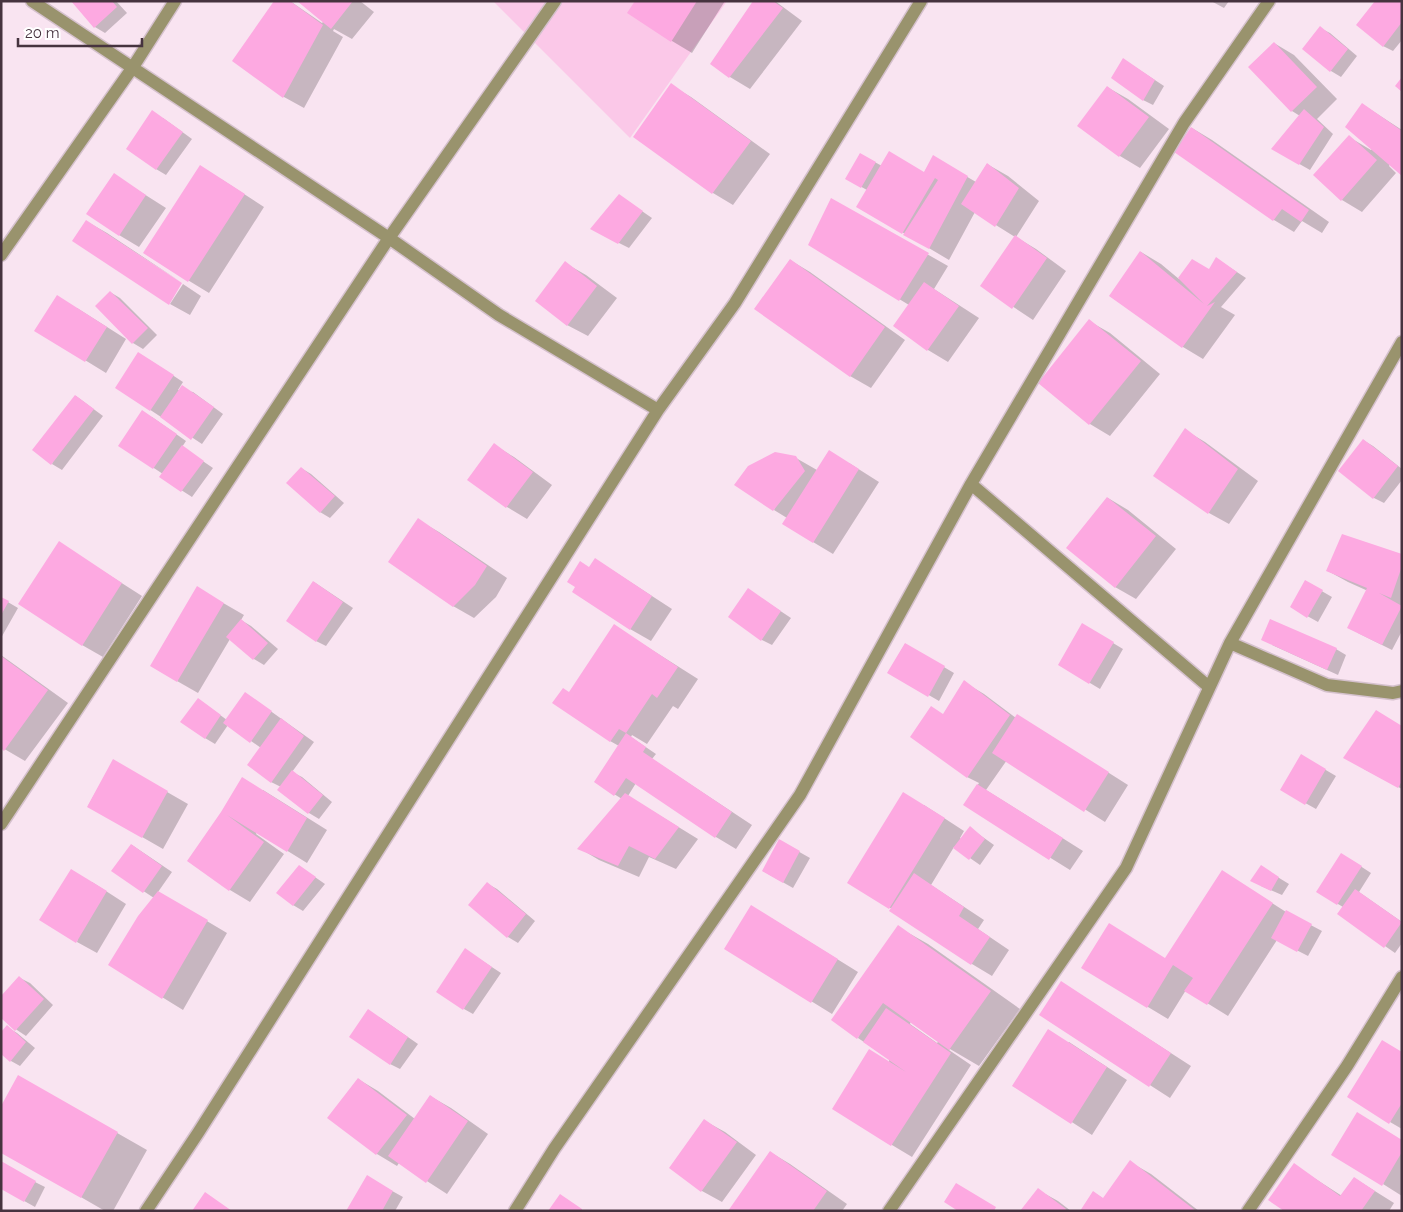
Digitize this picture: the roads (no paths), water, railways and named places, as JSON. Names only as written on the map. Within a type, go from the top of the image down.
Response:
[{"type":"street","points":[[32,1],[389,238],[499,315],[658,410]]},
{"type":"street","points":[[1,255],[176,1]]},
{"type":"street","points":[[1,824],[389,238],[555,1]]},
{"type":"street","points":[[146,1211],[204,1125],[658,410],[735,303],[921,1]]},
{"type":"street","points":[[515,1211],[554,1149],[800,795],[971,484],[1184,123],[1269,1]]},
{"type":"street","points":[[890,1211],[1126,868],[1230,642],[1402,342]]},
{"type":"street","points":[[971,484],[1209,687]]},
{"type":"street","points":[[1230,642],[1327,685],[1393,693],[1402,691]]},
{"type":"street","points":[[1248,1211],[1347,1066],[1402,977]]}]
